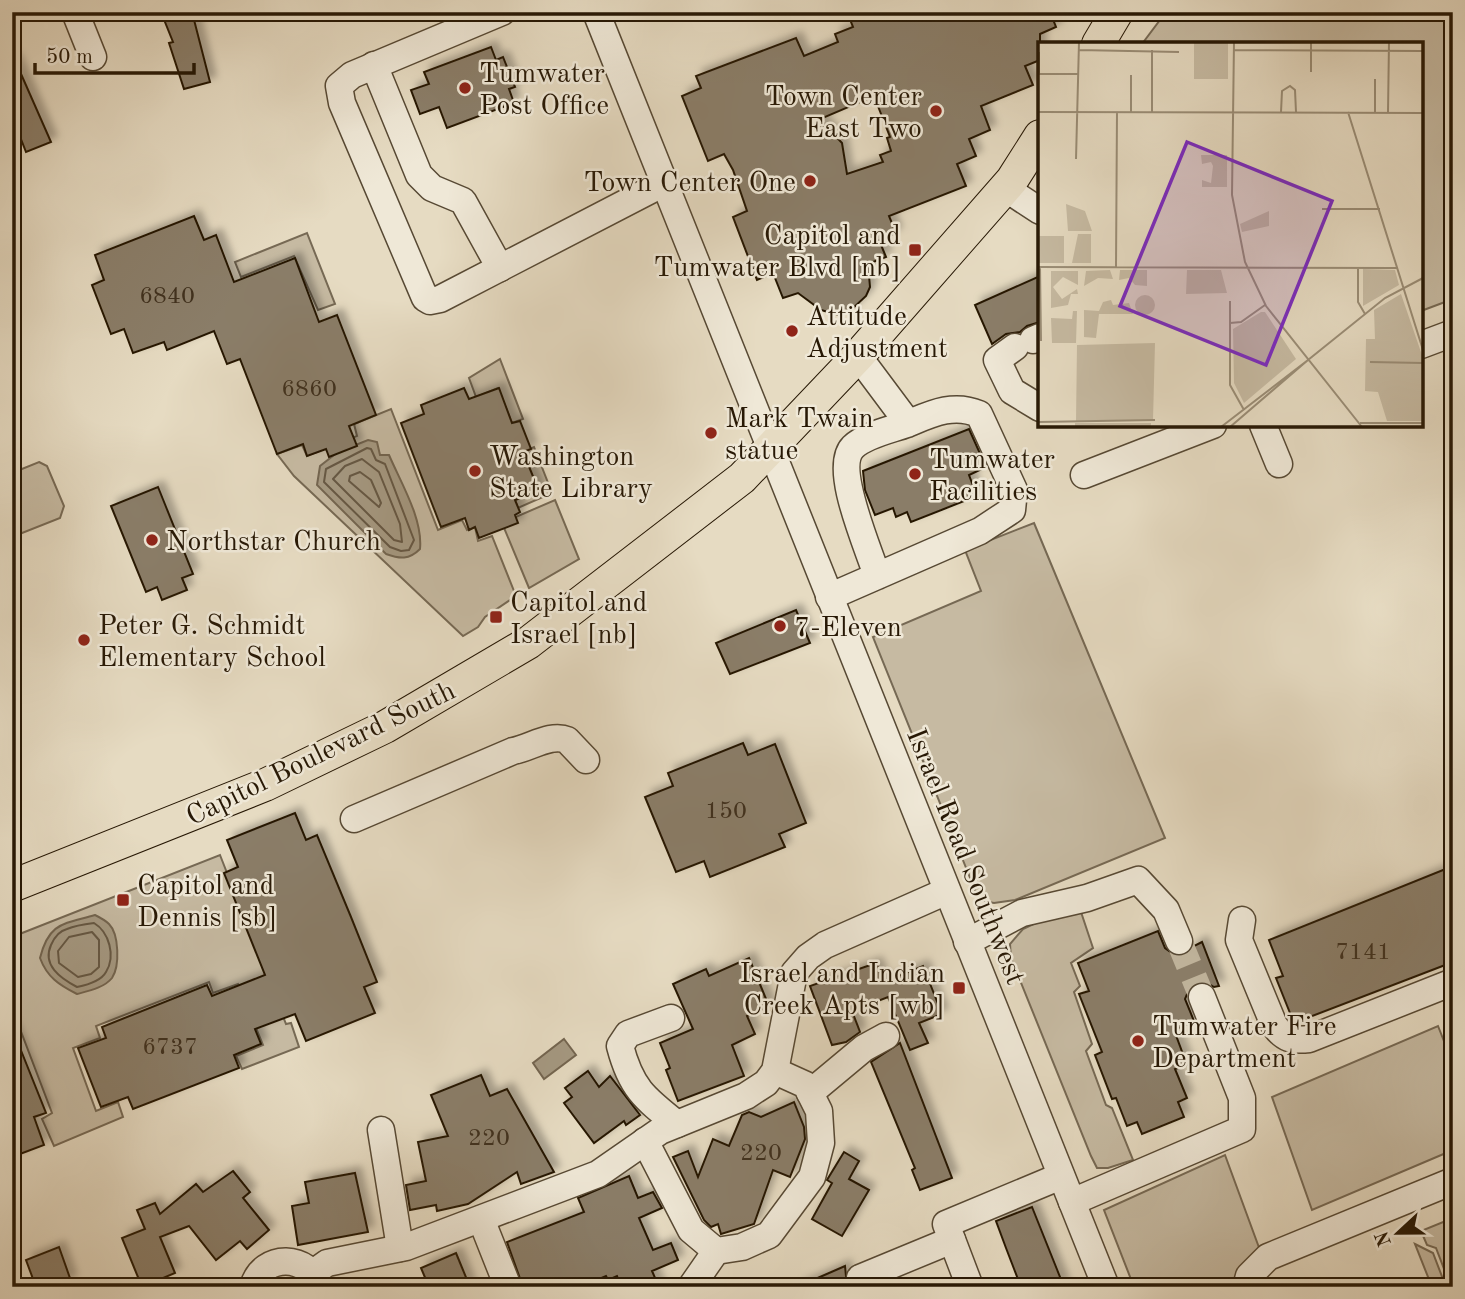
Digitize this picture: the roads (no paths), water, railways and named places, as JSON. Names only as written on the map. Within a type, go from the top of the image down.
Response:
[{"type":"main road","points":[[1099,42],[1117,12]]},
{"type":"main road","name":"Capitol Boulevard South","points":[[12,886],[265,785],[440,697],[528,643],[742,478],[858,356],[1005,188],[1038,139]]},
{"type":"street","points":[[75,12],[93,57]]},
{"type":"street","points":[[502,12],[374,65],[343,81],[340,86],[342,103],[425,298],[430,301],[440,299],[664,183]]},
{"type":"street","name":"Israel Road Southwest","points":[[596,12],[1106,1287]]},
{"type":"street","points":[[374,65],[419,175],[432,188],[463,201],[500,268]]},
{"type":"street","points":[[1005,188],[1038,210]]},
{"type":"street","points":[[1423,344],[1453,333]]},
{"type":"street","points":[[1029,341],[997,360],[1012,391],[1038,407]]},
{"type":"street","points":[[858,356],[908,423]]},
{"type":"street","points":[[829,597],[877,576],[1004,518],[1012,510],[1014,490],[979,414],[962,408],[943,410],[865,439],[852,448],[844,470],[877,576]]},
{"type":"street","points":[[1084,475],[1208,427]]},
{"type":"street","points":[[1264,427],[1279,464]]},
{"type":"street","points":[[354,819],[513,751],[530,748],[550,739],[568,740],[586,760]]},
{"type":"street","points":[[967,942],[1022,914],[1087,898],[1138,880],[1166,910],[1179,941]]},
{"type":"street","points":[[253,1287],[261,1271],[282,1261],[304,1265],[316,1280],[327,1263],[400,1248],[598,1174],[677,1124],[746,1096],[766,1083],[775,1071],[794,974],[808,957],[825,945],[947,891]]},
{"type":"street","points":[[1241,920],[1239,940],[1274,1025],[1282,1036],[1296,1041],[1309,1039],[1453,982]]},
{"type":"street","points":[[1072,1202],[1242,1129],[1242,1098],[1202,997]]},
{"type":"street","points":[[671,1018],[628,1034],[620,1046],[629,1078],[652,1104],[677,1124]]},
{"type":"street","points":[[810,1093],[864,1048],[886,1036]]},
{"type":"street","points":[[691,1287],[716,1251],[742,1247],[769,1235],[813,1177],[821,1143],[820,1111],[806,1085],[775,1071]]},
{"type":"street","points":[[382,1130],[400,1248]]},
{"type":"street","points":[[645,1142],[691,1230],[716,1251]]},
{"type":"street","points":[[970,1287],[946,1224],[1061,1176]]},
{"type":"street","points":[[1247,1287],[1249,1276],[1268,1257],[1453,1181]]},
{"type":"street","points":[[481,1219],[508,1287]]},
{"type":"street","points":[[864,1287],[860,1278],[952,1240]]},
{"type":"water","points":[[368,440],[377,442],[380,455],[389,455],[415,513],[420,549],[408,557],[386,554],[317,485],[320,466],[338,452]]},
{"type":"water","points":[[95,915],[107,923],[115,935],[115,973],[96,989],[77,994],[54,980],[40,958],[48,937],[59,926]]},
{"type":"water","points":[[564,1039],[576,1055],[544,1079],[533,1063]]},
{"type":"tunnel","points":[[1179,941],[1202,997]]},
{"type":"place","name":"Tumwater Post Office","points":[[465,88]]},
{"type":"place","name":"Town Center East Two","points":[[936,111]]},
{"type":"place","name":"Town Center One","points":[[810,181]]},
{"type":"place","name":"Capitol and Tumwater Blvd [nb]","points":[[915,250]]},
{"type":"place","name":"Attitude Adjustment","points":[[792,331]]},
{"type":"place","name":"Mark Twain statue","points":[[711,433]]},
{"type":"place","name":"Washington State Library","points":[[475,471]]},
{"type":"place","name":"Tumwater Facilities","points":[[915,474]]},
{"type":"place","name":"Northstar Church","points":[[152,540]]},
{"type":"place","name":"Capitol and Israel [nb]","points":[[496,617]]},
{"type":"place","name":"7-Eleven","points":[[780,626]]},
{"type":"place","name":"Peter G. Schmidt Elementary School","points":[[84,640]]},
{"type":"place","name":"Capitol and Dennis [sb]","points":[[123,900]]},
{"type":"place","name":"Israel and Indian Creek Apts [wb]","points":[[959,988]]},
{"type":"place","name":"Tumwater Fire Department","points":[[1138,1041]]}]
